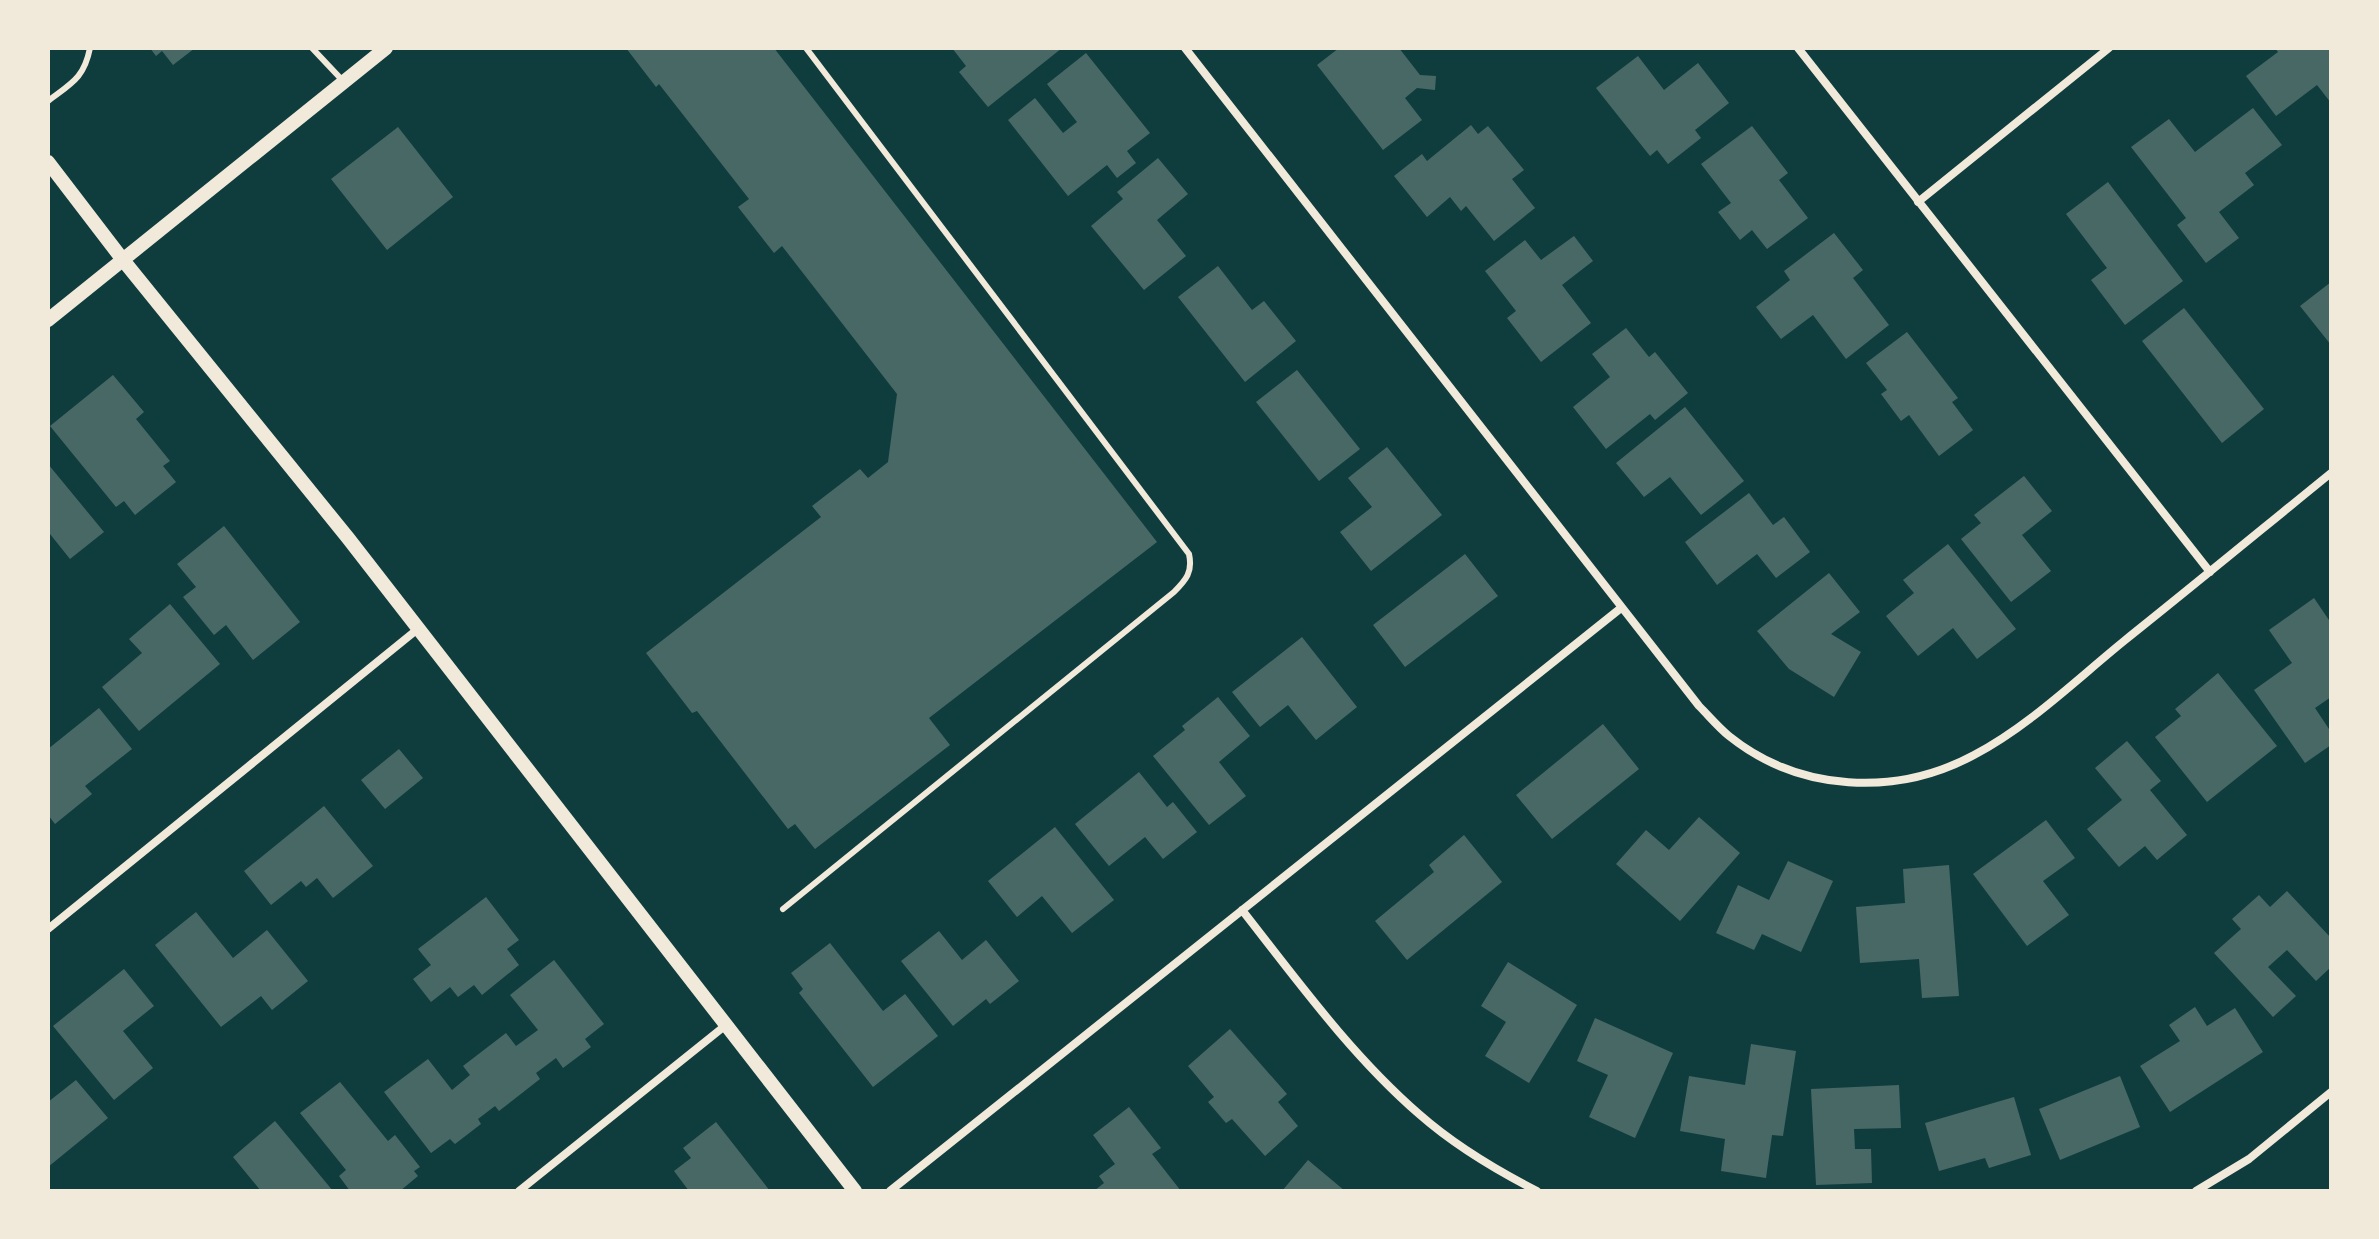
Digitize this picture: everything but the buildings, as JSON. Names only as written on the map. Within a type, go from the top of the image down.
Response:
[{"type":"street","points":[[48,320],[386,48]]},
{"type":"street","points":[[1185,48],[1699,706],[1728,735],[1760,757],[1797,774],[1828,782],[1889,782],[1946,769],[1975,755],[2004,737],[2331,473]]},
{"type":"street","points":[[1798,48],[2210,572]]},
{"type":"street","points":[[1918,202],[2109,48]]},
{"type":"street","points":[[48,162],[419,628],[855,1191]]},
{"type":"street","points":[[890,1191],[1621,608]]},
{"type":"street","points":[[48,929],[419,628]]},
{"type":"street","points":[[1242,910],[1344,1039],[1419,1115],[1501,1172],[1537,1191]]},
{"type":"street","points":[[519,1191],[726,1025]]},
{"type":"street","points":[[2196,1191],[2249,1159],[2331,1092]]},
{"type":"lane","points":[[48,101],[80,77],[90,48]]},
{"type":"lane","points":[[312,48],[344,82]]},
{"type":"lane","points":[[783,909],[1174,592],[1189,575],[1192,565],[1189,554],[806,48]]}]
